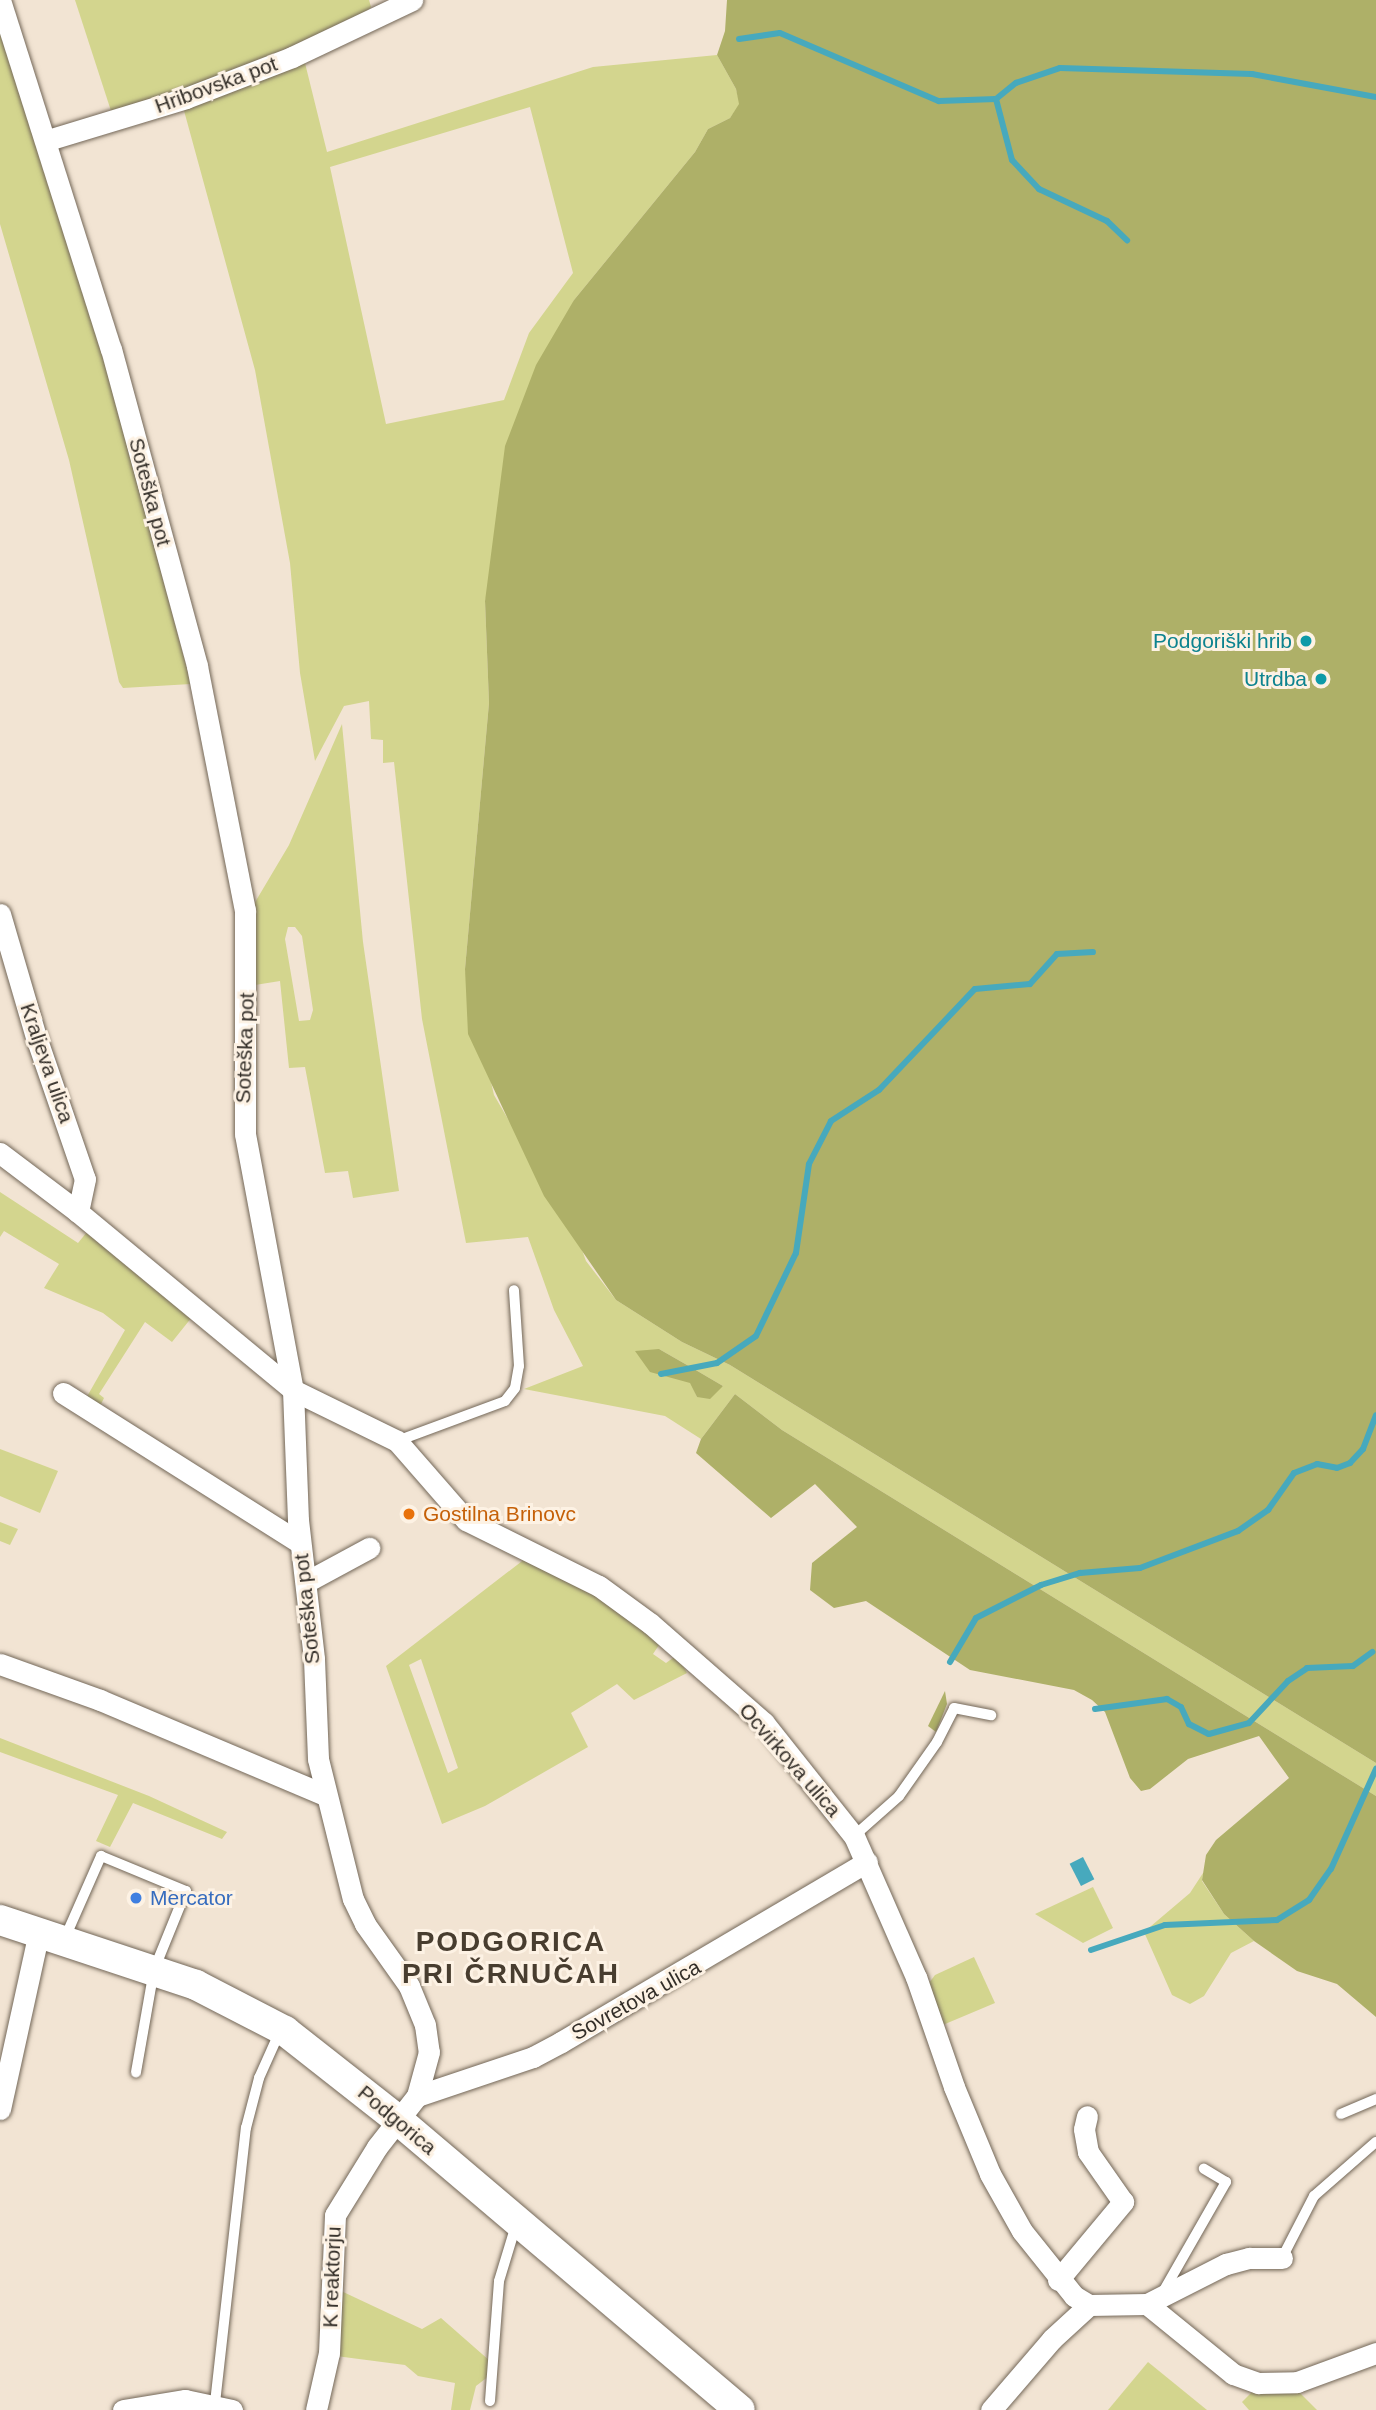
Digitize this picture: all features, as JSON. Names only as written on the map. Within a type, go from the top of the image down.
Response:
[{"type":"main road","name":"Podgorica","points":[[0,1920],[154,1970],[224,1996],[281,2029],[398,2120],[740,2410]]},
{"type":"street","name":"Soteška pot","points":[[0,0],[48,140],[115,362],[202,693],[244,910],[243,1106],[247,1165],[293,1390],[300,1544],[306,1582],[325,1795],[359,1912],[410,1986],[425,2025],[429,2052],[417,2096]]},
{"type":"street","name":"Hribovska pot","points":[[48,140],[186,98],[292,57],[377,8],[412,0]]},
{"type":"street","name":"Kraljeva ulica","points":[[0,914],[36,1037],[85,1179],[78,1212]]},
{"type":"street","points":[[0,1153],[78,1212],[293,1390]]},
{"type":"street","name":"Ocvirkova ulica","points":[[293,1390],[397,1441],[466,1521],[599,1586],[704,1668],[764,1723],[854,1836],[867,1862],[990,2174],[1022,2231],[1058,2280],[1089,2305]]},
{"type":"street","points":[[63,1393],[300,1544]]},
{"type":"street","points":[[306,1582],[369,1548]]},
{"type":"street","points":[[0,1664],[100,1700],[325,1795]]},
{"type":"street","name":"Sovretova ulica","points":[[417,2096],[533,2057],[867,1862]]},
{"type":"street","points":[[0,2109],[52,1936]]},
{"type":"street","points":[[398,2120],[417,2096]]},
{"type":"street","points":[[1058,2280],[1122,2202],[1088,2151],[1084,2129],[1087,2116]]},
{"type":"street","name":"K reaktorju","points":[[315,2409],[329,2353],[335,2215],[398,2120]]},
{"type":"street","points":[[991,2410],[1052,2339],[1089,2305],[1153,2301],[1226,2264],[1249,2258],[1282,2258]]},
{"type":"street","points":[[1153,2301],[1233,2374],[1258,2383],[1297,2382],[1376,2353]]},
{"type":"street","points":[[123,2410],[185,2400],[223,2406]]},
{"type":"lane","points":[[397,1441],[505,1401],[516,1388],[519,1366],[514,1290]]},
{"type":"lane","points":[[854,1836],[899,1796],[937,1742],[954,1708],[991,1715]]},
{"type":"lane","points":[[52,1936],[101,1856],[186,1891],[154,1970],[136,2073]]},
{"type":"lane","points":[[223,2406],[246,2128],[259,2078],[281,2029]]},
{"type":"lane","points":[[1341,2114],[1376,2099]]},
{"type":"lane","points":[[1282,2258],[1314,2196],[1376,2142]]},
{"type":"lane","points":[[1153,2301],[1226,2182],[1204,2169]]},
{"type":"lane","points":[[490,2401],[499,2281],[517,2222]]},
{"type":"green space","points":[[75,0],[369,0],[371,7],[362,18],[260,63],[112,114]]},
{"type":"green space","points":[[727,0],[1376,0],[1376,1763],[730,1365],[682,1342],[616,1300],[544,1196],[468,1034],[465,969],[489,703],[485,601],[505,446],[536,365],[574,300],[695,152],[708,129],[730,118],[739,104],[736,89],[717,55],[725,31]]},
{"type":"green space","points":[[0,23],[89,302],[191,684],[123,688],[119,682],[69,460],[0,224]]},
{"type":"green space","points":[[717,55],[736,89],[740,104],[730,118],[708,129],[695,152],[574,300],[485,601],[489,703],[465,969],[494,1095],[578,1239],[586,1261],[616,1300],[682,1342],[730,1365],[1376,1763],[1376,1796],[782,1430],[735,1394],[701,1439],[665,1416],[524,1389],[583,1366],[554,1310],[528,1237],[466,1243],[422,1019],[394,762],[383,763],[383,740],[371,739],[369,701],[344,706],[315,761],[300,673],[290,563],[255,370],[183,107],[304,59],[327,152],[593,67]],"holes":[[[530,107],[573,273],[529,333],[504,400],[386,424],[330,167]],[[659,1349],[694,1369],[723,1386],[697,1397],[691,1383]]]},
{"type":"green space","points":[[342,724],[363,942],[399,1191],[353,1198],[348,1171],[325,1173],[305,1067],[289,1068],[280,981],[255,985],[254,904],[289,845]],"holes":[[[288,927],[295,927],[302,936],[313,1010],[310,1020],[299,1021],[285,939]]]},
{"type":"green space","points":[[0,1192],[78,1243],[87,1232],[192,1317],[172,1342],[145,1322],[99,1394],[104,1398],[99,1408],[85,1400],[125,1330],[103,1313],[44,1288],[59,1264],[4,1231],[0,1237]]},
{"type":"green space","points":[[659,1349],[723,1386],[710,1399],[697,1397],[690,1383],[650,1372],[635,1351]]},
{"type":"green space","points":[[735,1394],[782,1430],[1376,1796],[1376,2017],[1337,1984],[1297,1971],[1254,1941],[1224,1914],[1202,1880],[1206,1855],[1216,1840],[1289,1778],[1259,1736],[1188,1759],[1150,1789],[1141,1791],[1130,1778],[1105,1712],[1092,1700],[1074,1690],[970,1670],[866,1601],[834,1608],[810,1590],[812,1563],[857,1527],[815,1484],[771,1518],[696,1453],[701,1439]]},
{"type":"green space","points":[[0,1449],[58,1471],[40,1513],[0,1496]]},
{"type":"green space","points":[[0,1522],[18,1529],[10,1545],[0,1541]]},
{"type":"green space","points":[[526,1558],[584,1584],[661,1642],[653,1654],[666,1663],[677,1655],[687,1673],[634,1700],[617,1684],[571,1713],[588,1747],[485,1806],[442,1824],[386,1666]],"holes":[[[421,1659],[458,1768],[448,1773],[409,1665]]]},
{"type":"green space","points":[[945,1691],[947,1704],[936,1732],[928,1726]]},
{"type":"green space","points":[[0,1738],[149,1796],[227,1832],[222,1839],[133,1803],[110,1847],[96,1841],[118,1795],[0,1752]]},
{"type":"green space","points":[[1203,1873],[1202,1881],[1224,1914],[1254,1941],[1231,1953],[1204,1996],[1190,2004],[1172,1995],[1144,1932],[1190,1893]]},
{"type":"green space","points":[[1093,1887],[1113,1928],[1083,1943],[1035,1914]]},
{"type":"green space","points":[[974,1957],[995,2003],[938,2027],[929,1983],[935,1975]]},
{"type":"green space","points":[[339,2290],[422,2329],[441,2318],[490,2361],[489,2376],[476,2386],[470,2410],[451,2410],[455,2383],[418,2376],[405,2365],[336,2356]]},
{"type":"green space","points":[[1148,2362],[1207,2410],[1108,2410]]},
{"type":"green space","points":[[1253,2391],[1299,2392],[1317,2410],[1249,2410],[1242,2402]]},
{"type":"water","points":[[1083,1857],[1094,1879],[1081,1886],[1070,1864]]},
{"type":"waterway","points":[[739,39],[780,33],[939,101],[996,99],[1016,83],[1060,68],[1252,74],[1376,97]]},
{"type":"waterway","points":[[996,99],[1012,160],[1039,189],[1107,221],[1127,240]]},
{"type":"waterway","points":[[661,1374],[717,1363],[756,1336],[796,1253],[809,1164],[831,1121],[879,1090],[975,989],[1030,984],[1057,954],[1093,952]]},
{"type":"waterway","points":[[950,1662],[976,1618],[1041,1585],[1080,1573],[1140,1568],[1238,1531],[1268,1510],[1294,1473],[1317,1464],[1337,1468],[1350,1463],[1363,1449],[1376,1415]]},
{"type":"waterway","points":[[1095,1709],[1167,1699],[1181,1707],[1189,1724],[1209,1734],[1249,1723],[1288,1681],[1307,1668],[1353,1666],[1372,1652]]},
{"type":"waterway","points":[[1091,1950],[1165,1925],[1277,1920],[1309,1900],[1331,1869],[1376,1769]]},
{"type":"place","name":"Podgoriški hrib","points":[[1306,641]]},
{"type":"place","name":"Utrdba","points":[[1321,679]]},
{"type":"place","name":"Gostilna Brinovc","points":[[409,1514]]},
{"type":"place","name":"Mercator","points":[[136,1898]]},
{"type":"district","name":"PODGORICA PRI ČRNUČAH","points":[[511,1958]]}]
